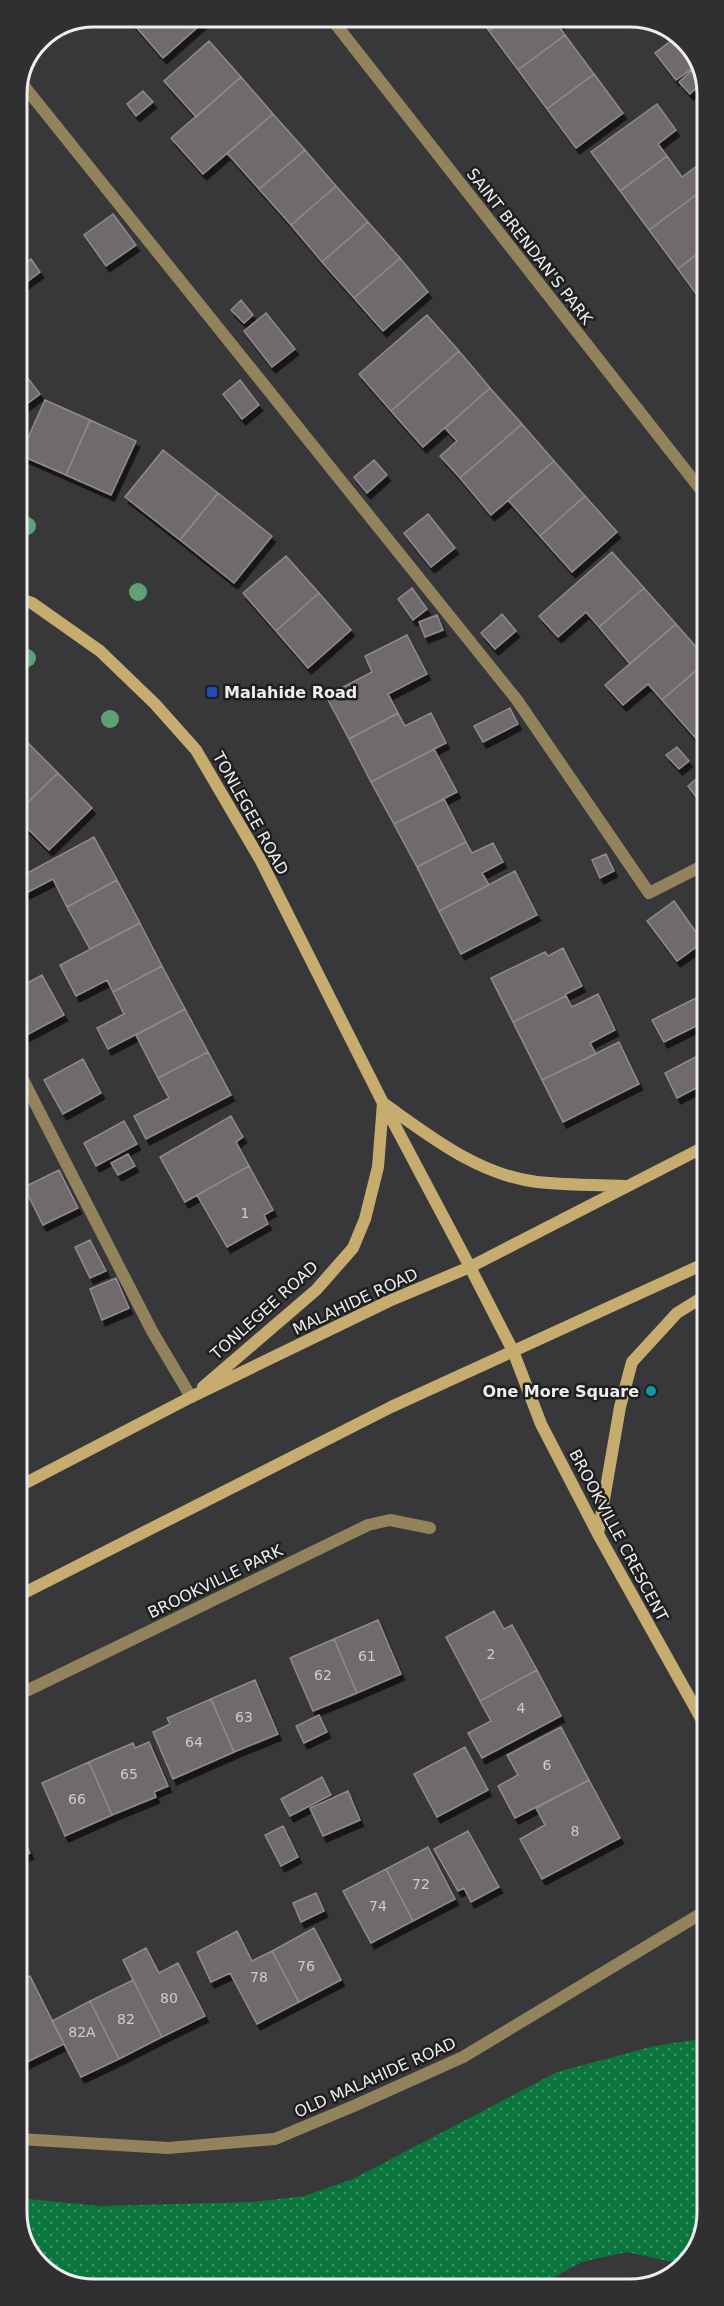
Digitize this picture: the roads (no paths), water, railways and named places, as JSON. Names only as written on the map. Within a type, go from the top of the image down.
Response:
[{"type":"main road","name":"TONLEGEE ROAD","points":[[27,601],[100,651],[155,704],[196,750],[261,861],[383,1103],[513,1351]]},
{"type":"main road","name":"TONLEGEE ROAD","points":[[191,1397],[316,1290],[353,1248],[366,1220],[378,1167],[383,1103]]},
{"type":"main road","points":[[383,1103],[462,1156],[479,1165],[511,1176],[536,1182],[627,1186]]},
{"type":"main road","name":"MALAHIDE ROAD","points":[[27,1482],[191,1397],[389,1301],[470,1267],[697,1151]]},
{"type":"main road","points":[[27,1591],[381,1412],[697,1267]]},
{"type":"main road","points":[[598,1534],[620,1407],[632,1362],[678,1313],[697,1301]]},
{"type":"main road","name":"BROOKVILLE CRESCENT","points":[[513,1351],[541,1424],[598,1534],[697,1711]]},
{"type":"street","name":"SAINT BRENDAN'S PARK","points":[[338,27],[697,485]]},
{"type":"street","points":[[27,90],[517,700],[649,893],[697,869]]},
{"type":"street","points":[[27,1088],[152,1331],[191,1397]]},
{"type":"street","name":"BROOKVILLE PARK","points":[[27,1691],[369,1525],[390,1520],[430,1528]]},
{"type":"street","name":"OLD MALAHIDE ROAD","points":[[27,2139],[168,2148],[275,2139],[463,2057],[697,1917]]},
{"type":"place","name":"Malahide Road","points":[[212,692]]},
{"type":"place","name":"One More Square","points":[[651,1391]]}]
